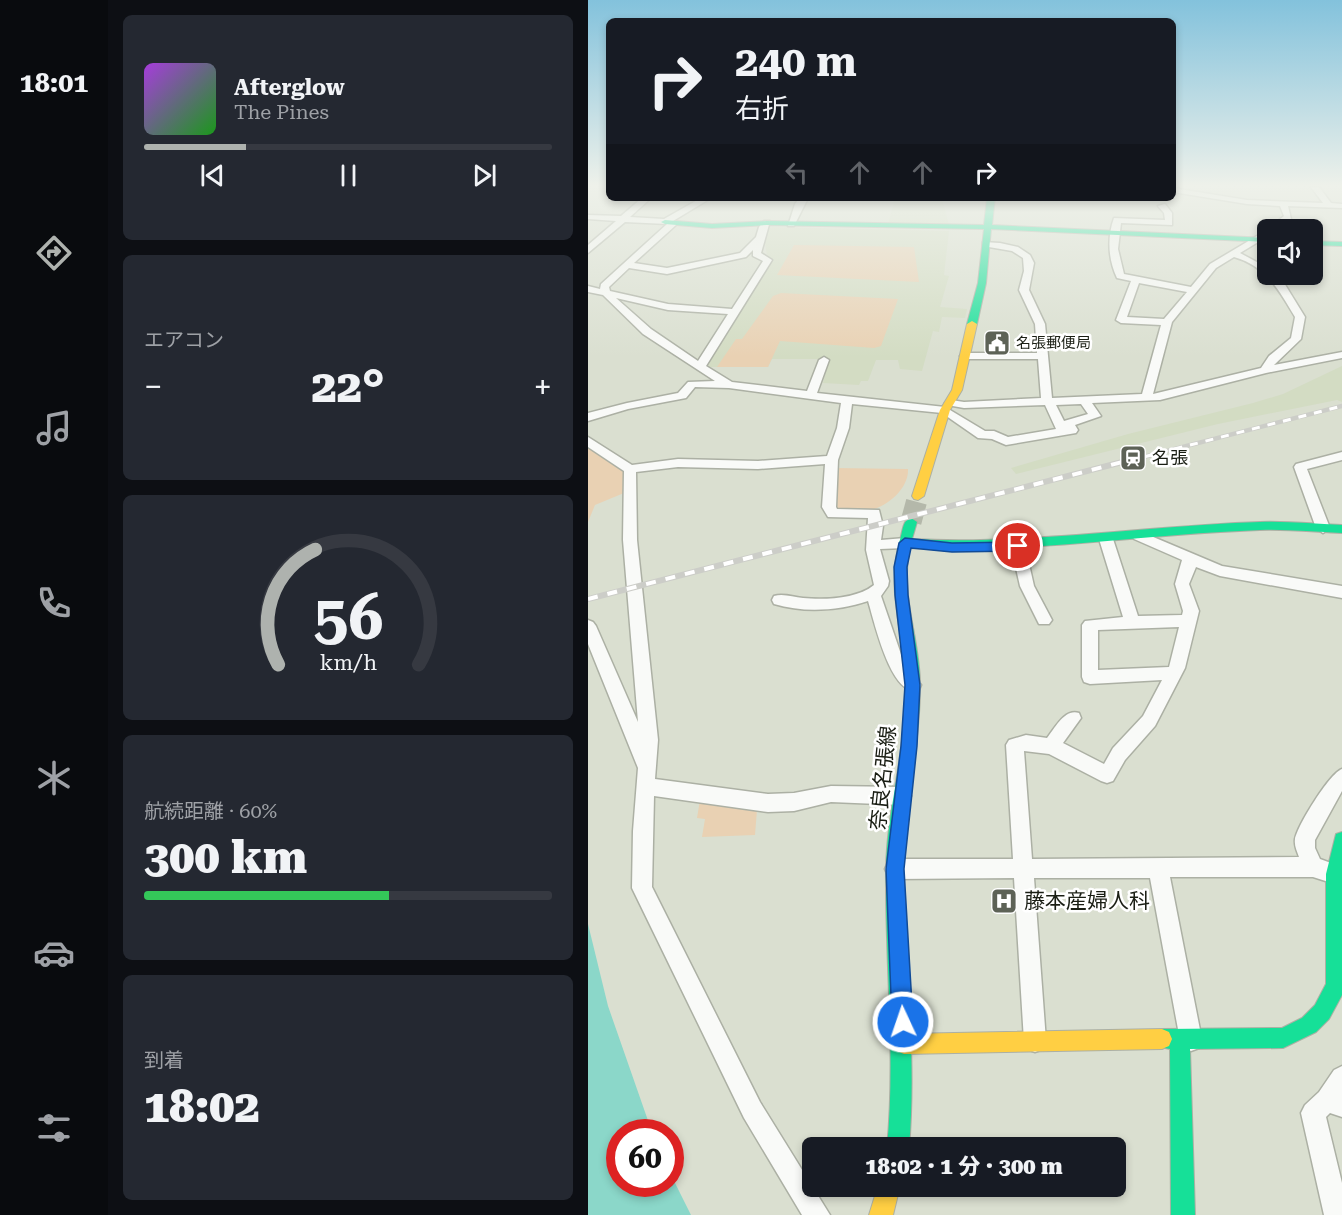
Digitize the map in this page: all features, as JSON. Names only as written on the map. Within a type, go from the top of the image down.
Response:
[{"type":"street","points":[[630,265],[648,244]]},
{"type":"street","points":[[729,385],[640,326],[616,306],[605,292],[604,286],[624,267],[630,265],[667,271],[743,255],[754,244]]},
{"type":"street","points":[[700,366],[768,260],[756,254],[758,244]]},
{"type":"street","points":[[918,496],[948,406],[957,390],[982,283],[986,244],[1013,247],[1027,258],[1030,268],[1024,290],[1041,324],[1048,402],[1063,431]]},
{"type":"street","points":[[1114,244],[1112,255],[1120,276],[1192,290]]},
{"type":"street","points":[[1147,397],[1167,322],[1213,266],[1254,244]]},
{"type":"street","points":[[1233,254],[1244,257],[1257,265]]},
{"type":"street","points":[[1136,279],[1121,320],[1167,322]]},
{"type":"street","points":[[1265,370],[1273,358],[1296,339],[1300,317],[1281,285]]},
{"type":"street","points":[[588,289],[668,307],[736,312]]},
{"type":"street","points":[[588,417],[627,406],[682,396],[692,384],[729,385],[847,400],[948,406],[1147,397],[1185,391],[1265,370],[1342,355]]},
{"type":"street","points":[[965,356],[1044,356]]},
{"type":"street","points":[[811,395],[824,360]]},
{"type":"street","points":[[779,600],[814,604],[835,603],[873,595],[880,589],[881,583],[873,556],[876,526],[874,513],[833,514],[829,507],[832,460],[843,428],[847,400]]},
{"type":"street","points":[[948,406],[982,435],[994,435],[1006,441],[1072,430],[1068,423],[1095,416],[1085,401]]},
{"type":"street","points":[[588,441],[630,469],[678,463],[758,465],[832,460]]},
{"type":"street","points":[[1323,528],[1300,466],[1342,456]]},
{"type":"street","points":[[630,469],[630,540],[649,740],[642,831],[642,888],[752,1110],[817,1215]]},
{"type":"street","name":"奈良名張線","points":[[900,1137],[903,1115],[904,1044],[895,869],[909,746],[913,685],[901,595],[900,567],[911,522]]},
{"type":"street","points":[[873,545],[905,543],[952,547],[1018,546],[1261,526],[1342,529]]},
{"type":"street","points":[[1139,536],[1189,558],[1234,574],[1342,591]]},
{"type":"street","points":[[1106,539],[1132,622]]},
{"type":"street","points":[[1018,546],[1027,586],[1044,620]]},
{"type":"street","points":[[1035,1041],[1016,745],[1025,741],[1051,747],[1107,775],[1119,754],[1149,721],[1174,675],[1191,611],[1182,584],[1190,564],[1189,558]]},
{"type":"street","points":[[873,595],[898,669],[913,685]]},
{"type":"street","points":[[1174,675],[1164,673],[1090,676],[1090,625],[1188,621]]},
{"type":"street","points":[[588,627],[623,705],[646,780],[658,787],[768,803],[794,802],[831,794],[902,796]]},
{"type":"street","points":[[1051,747],[1073,718]]},
{"type":"street","points":[[1313,867],[1305,848],[1305,839],[1332,789],[1342,777]]},
{"type":"street","points":[[904,1044],[1282,1038],[1295,1035],[1317,1019],[1339,988],[1335,874],[1337,854],[1342,840]]},
{"type":"street","points":[[1158,867],[1186,1040],[1179,1164],[1183,1215]]},
{"type":"street","points":[[895,869],[1313,867],[1335,874]]},
{"type":"street","points":[[1337,1215],[1313,1113],[1334,1103],[1342,1078]]},
{"type":"street","points":[[881,1215],[886,1197]]},
{"type":"shaded area","points":[[765,244],[948,244],[944,275],[949,276],[940,307],[967,309],[965,318],[942,317],[939,332],[933,331],[922,371],[900,369],[898,360],[876,360],[868,381],[861,381],[859,385],[823,383],[829,359],[772,359],[768,367],[709,367],[705,364],[760,277],[774,260],[767,255]]},
{"type":"shaded area","points":[[794,245],[914,247],[919,282],[777,275]]},
{"type":"shaded area","points":[[781,293],[898,299],[881,346],[874,348],[780,341],[768,367],[717,367],[736,339],[742,339],[773,296]]},
{"type":"shaded area","points":[[1342,366],[1342,402],[1337,400],[1218,424],[1016,474],[1011,468],[1128,434],[1283,394]]},
{"type":"shaded area","points":[[588,444],[624,470],[624,493],[595,505],[588,522]]},
{"type":"shaded area","points":[[834,468],[908,469],[902,489],[885,504],[868,511],[838,512],[834,508]]},
{"type":"shaded area","points":[[700,800],[757,810],[755,835],[702,837],[705,819],[697,818]]},
{"type":"water","points":[[588,924],[608,1006],[647,1119],[606,1119],[606,1197],[682,1197],[691,1215],[588,1215]]},
{"type":"tunnel","points":[[911,522],[918,496]]},
{"type":"railway","points":[[1128,461],[1342,406]]},
{"type":"railway","points":[[588,599],[1134,459]]},
{"type":"traffic: fast","points":[[972,324],[982,283],[986,244]]},
{"type":"traffic: fast","points":[[1333,244],[1342,244]]},
{"type":"traffic: fast","points":[[899,1137],[902,1044],[895,870],[898,823],[913,707],[912,669],[899,581],[901,560],[911,522]]},
{"type":"traffic: fast","points":[[905,543],[950,545],[1038,543],[1260,526],[1342,529]]},
{"type":"traffic: fast","points":[[1162,1039],[1283,1038],[1309,1025],[1322,1012],[1336,986],[1335,874],[1342,840]]},
{"type":"traffic: fast","points":[[1180,1040],[1183,1215]]},
{"type":"traffic: slow","points":[[918,496],[945,410],[957,390],[972,324]]},
{"type":"traffic: slow","points":[[904,1044],[1162,1039]]},
{"type":"traffic: slow","points":[[881,1215],[886,1197]]},
{"type":"place","name":"名張郵便局","points":[[997,343]]},
{"type":"place","name":"名張","points":[[1133,458]]},
{"type":"place","name":"藤本産婦人科","points":[[1004,901]]},
{"type":"route","points":[[903,1022],[895,869],[909,746],[913,685],[901,595],[900,567],[905,543],[952,547],[1018,546]]}]
